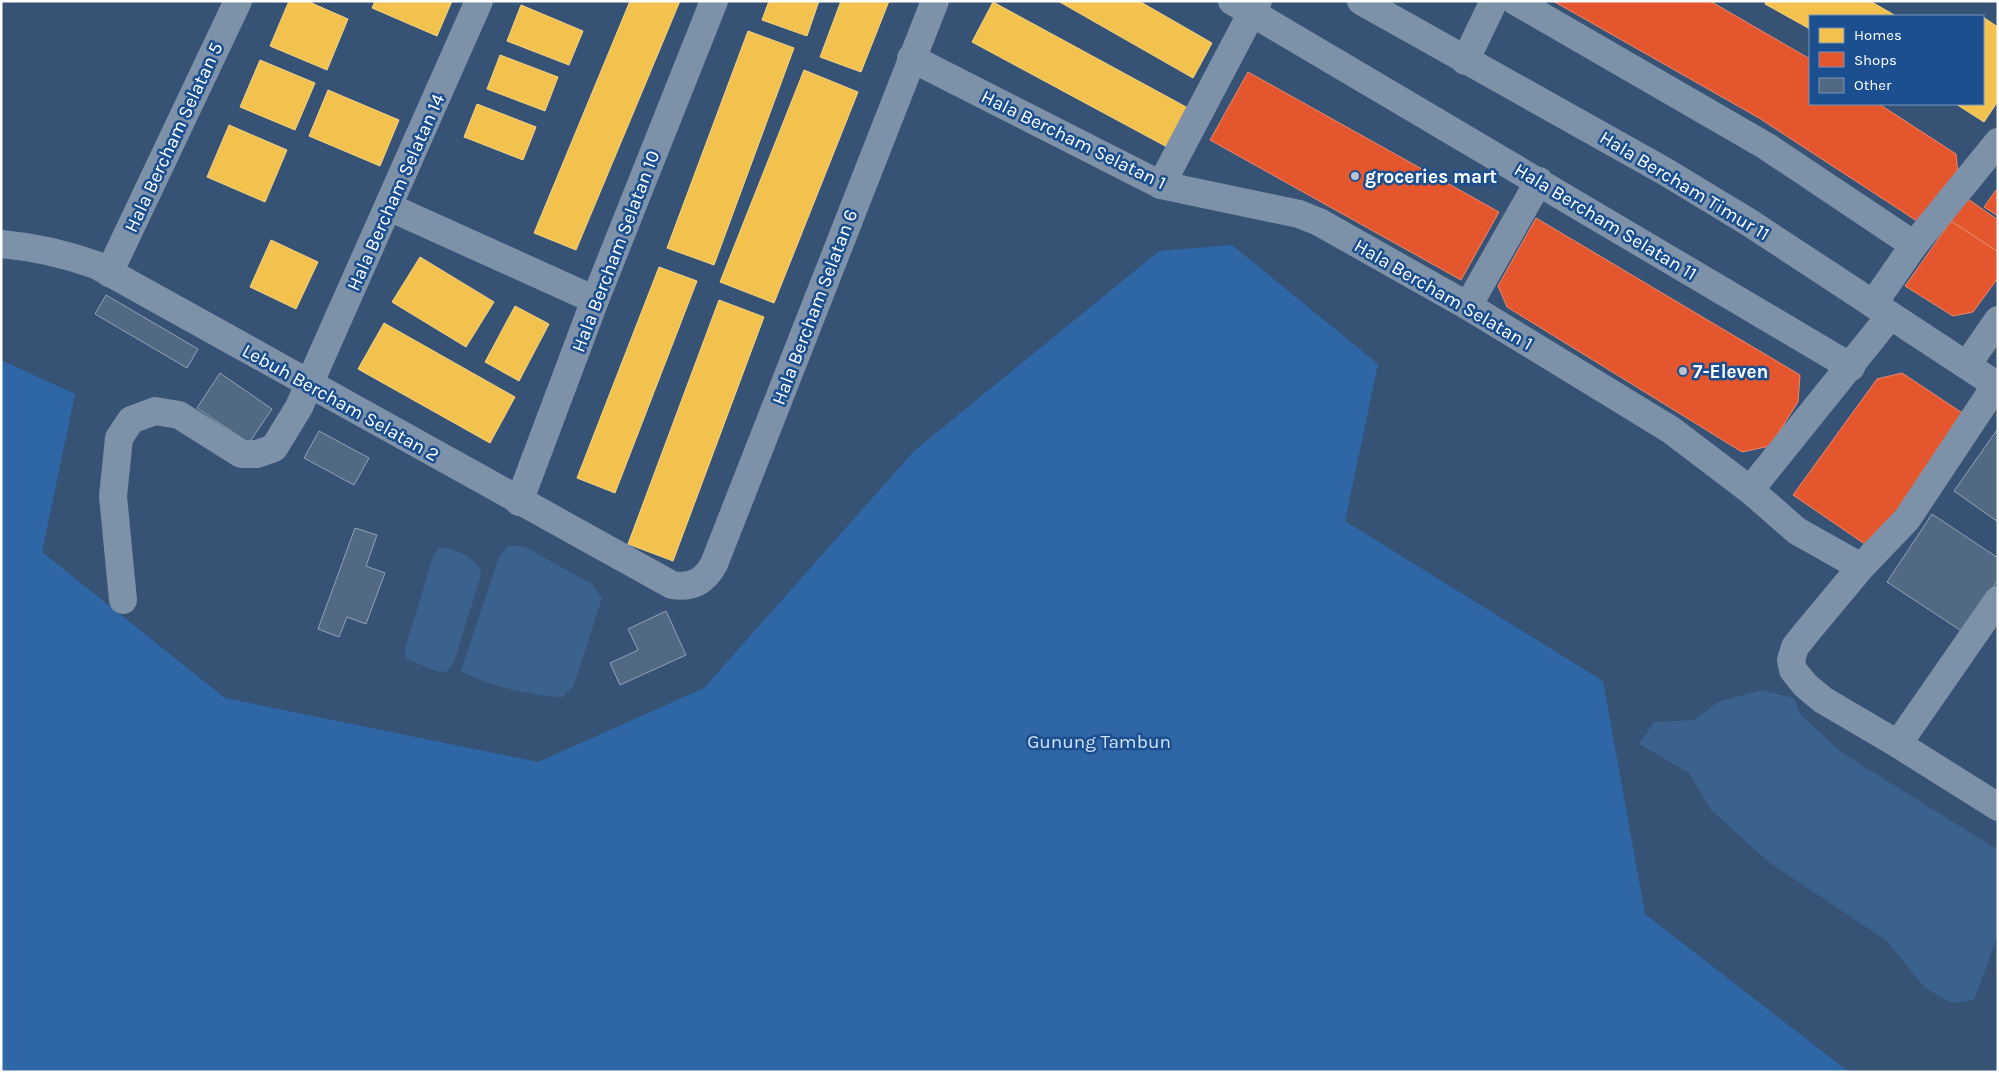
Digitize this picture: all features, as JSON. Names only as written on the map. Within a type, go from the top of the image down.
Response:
[{"type":"street","name":"Hala Bercham Selatan 5","points":[[109,273],[238,1]]},
{"type":"street","name":"Hala Bercham Selatan 14","points":[[123,600],[113,496],[119,438],[131,420],[155,411],[178,415],[241,454],[257,454],[274,448],[299,407],[389,208],[479,1]]},
{"type":"street","name":"Hala Bercham Selatan 10","points":[[519,502],[595,300],[714,1]]},
{"type":"street","name":"Hala Bercham Selatan 6","points":[[672,585],[683,587],[697,584],[706,577],[714,564],[934,1]]},
{"type":"street","name":"Hala Bercham Timur 11","points":[[1361,1],[1666,172],[1750,223],[1997,386]]},
{"type":"street","points":[[1465,61],[1494,1]]},
{"type":"street","points":[[1516,1],[1766,146],[1914,245]]},
{"type":"street","points":[[1161,185],[1247,5]]},
{"type":"street","name":"Hala Bercham Selatan 11","points":[[1247,5],[1851,366]]},
{"type":"street","name":"Hala Bercham Selatan 1","points":[[911,58],[1161,185],[1299,214],[1319,222],[1468,306],[1671,430],[1750,490],[1797,531],[1861,567]]},
{"type":"street","points":[[1750,490],[1851,366],[1882,310],[1914,245],[1998,142]]},
{"type":"street","points":[[1468,306],[1539,181]]},
{"type":"street","points":[[389,208],[595,300]]},
{"type":"street","name":"Lebuh Bercham Selatan 2","points":[[1,244],[24,246],[64,254],[109,273],[519,502],[672,585]]},
{"type":"street","points":[[1967,365],[1998,320]]},
{"type":"street","points":[[1997,386],[1907,519],[1861,567],[1806,633],[1795,647],[1791,660],[1793,670],[1805,685],[1823,700],[1898,744],[1998,807]]},
{"type":"street","points":[[1898,744],[1998,600]]},
{"type":"green space","name":"Gunung Tambun","points":[[1232,245],[1378,364],[1345,521],[1603,681],[1645,914],[1849,1072],[1,1072],[1,360],[75,394],[42,552],[225,698],[538,762],[704,688],[914,451],[1159,251]]},
{"type":"shaded area","points":[[508,545],[525,547],[592,584],[602,598],[574,685],[563,697],[540,695],[511,689],[482,681],[461,671],[499,557]]},
{"type":"shaded area","points":[[439,548],[445,548],[465,555],[480,569],[481,575],[454,662],[447,672],[436,671],[405,658],[405,649],[433,556]]},
{"type":"shaded area","points":[[1761,690],[1794,698],[1800,714],[1841,752],[1998,850],[1998,935],[1974,1000],[1952,1003],[1925,988],[1887,941],[1770,863],[1711,810],[1689,773],[1639,744],[1654,722],[1694,720],[1718,702]]},
{"type":"building: Homes","points":[[289,1],[307,1],[348,19],[327,70],[270,46]]},
{"type":"building: Homes","points":[[375,1],[452,1],[437,36],[372,8]]},
{"type":"building: Homes","points":[[630,1],[680,1],[576,250],[534,233]]},
{"type":"building: Homes","points":[[769,1],[819,1],[807,36],[762,20]]},
{"type":"building: Homes","points":[[841,1],[889,1],[861,72],[820,57]]},
{"type":"building: Homes","points":[[1058,1],[1139,1],[1212,43],[1193,78]]},
{"type":"building: Homes","points":[[1766,1],[1870,1],[1894,15],[1809,15],[1809,28],[1765,4]]},
{"type":"building: Homes","points":[[993,2],[1188,108],[1167,147],[972,42]]},
{"type":"building: Homes","points":[[521,5],[583,31],[569,65],[507,41]]},
{"type":"building: Homes","points":[[1984,18],[1998,27],[1998,101],[1984,122],[1958,105],[1984,105]]},
{"type":"building: Homes","points":[[748,31],[794,48],[714,265],[667,248]]},
{"type":"building: Homes","points":[[500,55],[558,77],[545,111],[487,89]]},
{"type":"building: Homes","points":[[260,60],[315,83],[295,130],[240,107]]},
{"type":"building: Homes","points":[[804,70],[858,92],[774,303],[720,282]]},
{"type":"building: Homes","points":[[328,90],[399,120],[380,166],[309,136]]},
{"type":"building: Homes","points":[[477,104],[536,127],[523,160],[464,137]]},
{"type":"building: Homes","points":[[229,125],[287,150],[265,202],[207,177]]},
{"type":"building: Homes","points":[[271,240],[318,262],[296,309],[250,287]]},
{"type":"building: Homes","points":[[420,257],[494,302],[466,347],[392,302]]},
{"type":"building: Homes","points":[[659,267],[697,281],[615,493],[577,478]]},
{"type":"building: Homes","points":[[719,300],[764,317],[673,561],[628,544]]},
{"type":"building: Homes","points":[[515,306],[549,324],[519,381],[485,362]]},
{"type":"building: Homes","points":[[384,323],[515,397],[490,443],[358,369]]},
{"type":"building: Shops","points":[[1553,1],[1710,1],[1809,58],[1809,105],[1881,105],[1956,154],[1958,174],[1923,225],[1759,118]]},
{"type":"building: Shops","name":"groceries mart","points":[[1248,72],[1499,212],[1461,280],[1210,140]]},
{"type":"building: Shops","points":[[1996,190],[1998,191],[1998,216],[1984,207]]},
{"type":"building: Shops","points":[[1968,199],[1998,220],[1998,252],[1951,221]]},
{"type":"building: Shops","points":[[1536,218],[1800,375],[1798,402],[1770,446],[1742,452],[1507,307],[1498,286]]},
{"type":"building: Shops","points":[[1951,221],[1998,252],[1998,278],[1973,312],[1953,316],[1905,286]]},
{"type":"building: Shops","points":[[1902,373],[1964,414],[1872,549],[1793,495],[1877,379]]},
{"type":"building: Other","points":[[106,295],[198,349],[187,368],[95,314]]},
{"type":"building: Other","points":[[220,373],[272,409],[249,443],[197,408]]},
{"type":"building: Other","points":[[319,431],[369,458],[354,485],[304,458]]},
{"type":"building: Other","points":[[1998,431],[1998,522],[1954,491]]},
{"type":"building: Other","points":[[1932,514],[1998,558],[1998,580],[1963,632],[1887,582]]},
{"type":"building: Other","points":[[355,528],[377,535],[366,566],[385,573],[366,624],[347,617],[339,637],[318,629]]},
{"type":"building: Other","points":[[666,611],[686,655],[620,685],[610,663],[638,650],[628,629]]},
{"type":"place","name":"groceries mart","points":[[1355,176]]},
{"type":"place","name":"7-Eleven","points":[[1683,371]]}]
